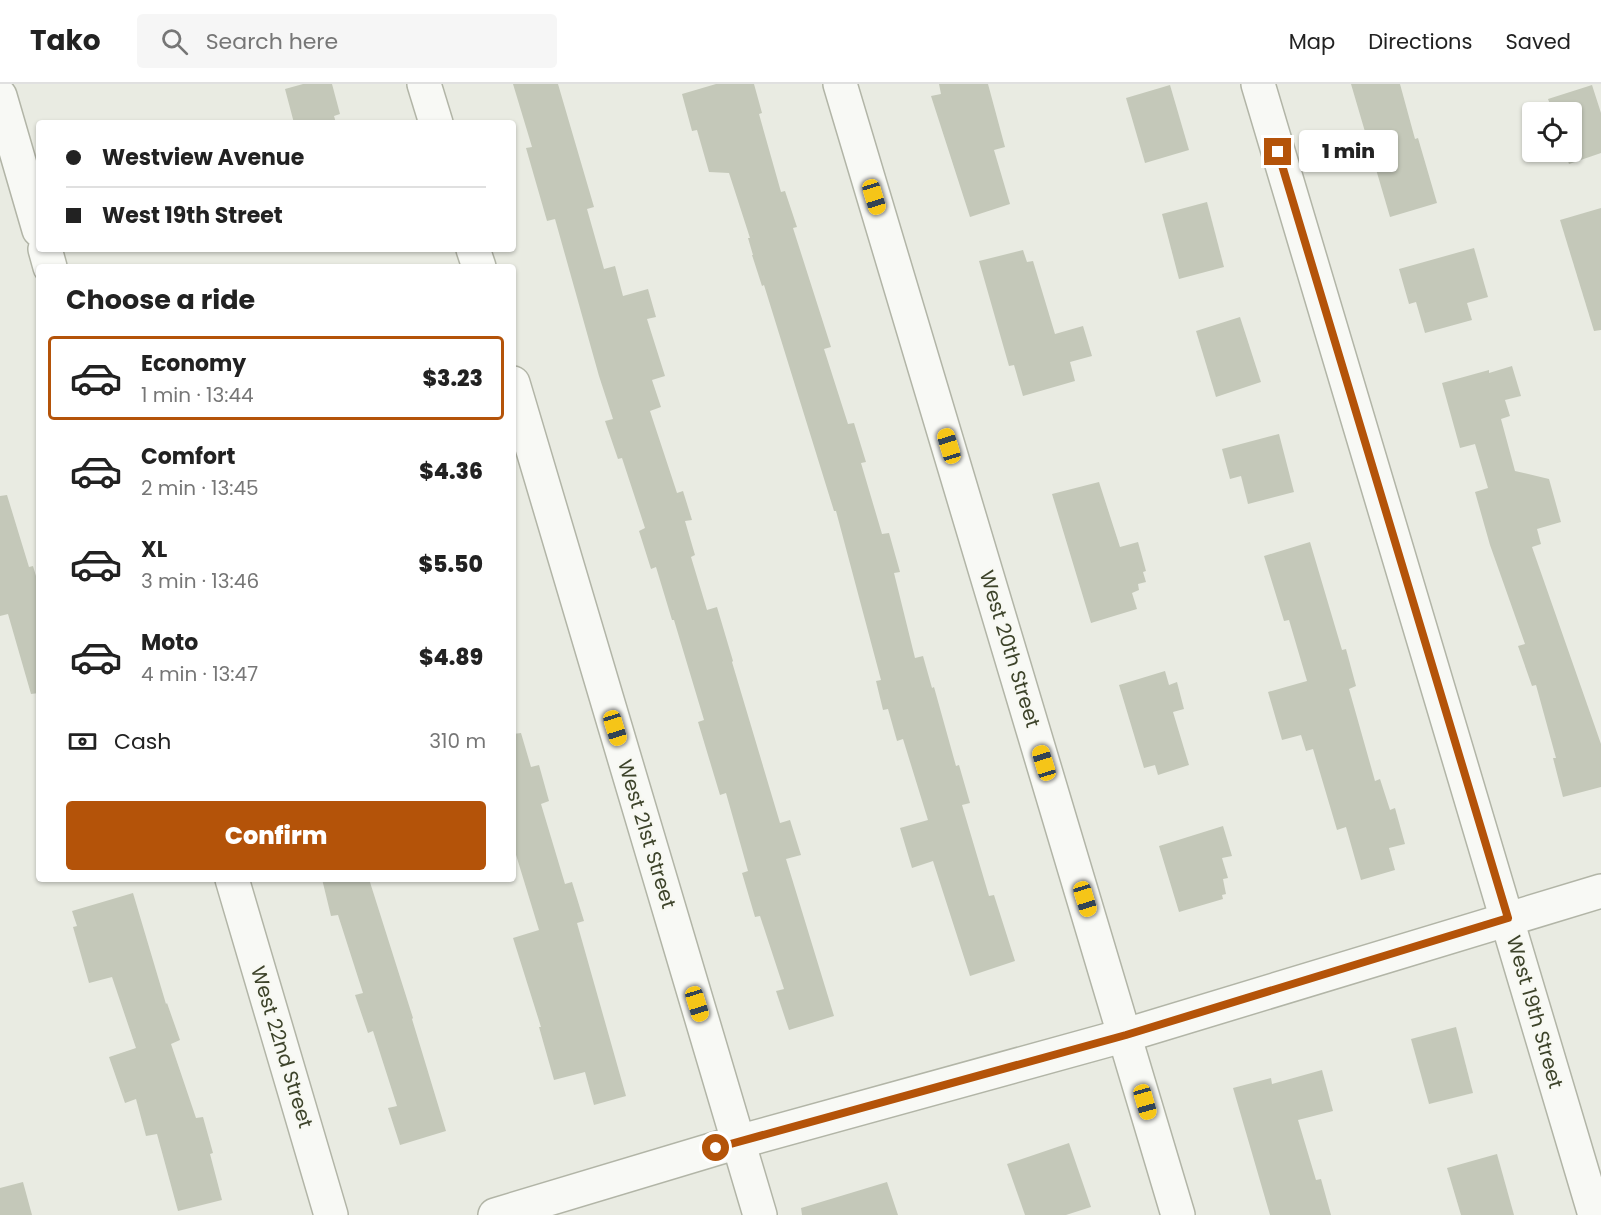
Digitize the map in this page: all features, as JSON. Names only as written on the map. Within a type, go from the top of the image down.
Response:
[{"type":"street","points":[[424,84],[435,120]]},
{"type":"street","name":"West 20th Street","points":[[840,84],[1178,1215]]},
{"type":"street","name":"West 19th Street","points":[[1258,84],[1595,1215]]},
{"type":"street","points":[[0,96],[36,220]]},
{"type":"street","name":"West 21st Street","points":[[516,393],[760,1215]]},
{"type":"street","name":"West 22nd Street","points":[[233,882],[331,1215]]},
{"type":"street","points":[[495,1215],[738,1142],[1126,1035],[1601,891]]},
{"type":"building","points":[[303,84],[332,84],[340,114],[334,116],[335,120],[293,120],[285,89]]},
{"type":"building","points":[[513,84],[558,84],[594,207],[587,209],[604,269],[615,266],[623,296],[648,289],[656,317],[647,319],[665,376],[652,380],[661,407],[650,411],[677,493],[683,491],[692,520],[685,521],[695,555],[691,557],[707,610],[717,607],[780,823],[790,820],[801,855],[786,859],[834,1016],[789,1030],[776,991],[784,989],[760,916],[755,917],[742,873],[748,871],[726,793],[720,795],[698,722],[704,720],[674,620],[672,620],[656,567],[651,569],[639,531],[645,528],[622,458],[618,459],[605,421],[613,419],[555,219],[547,221],[526,148],[532,147]]},
{"type":"building","points":[[716,84],[754,84],[762,113],[759,114],[781,192],[785,191],[797,227],[793,228],[831,347],[824,349],[848,424],[854,423],[866,462],[861,463],[882,534],[889,533],[900,572],[894,573],[915,658],[923,656],[932,688],[934,687],[956,766],[959,765],[970,803],[962,805],[989,896],[994,895],[1015,961],[970,976],[933,861],[912,868],[900,828],[928,820],[903,739],[897,741],[888,709],[883,710],[876,681],[881,680],[836,511],[834,511],[764,285],[762,286],[752,255],[748,238],[750,238],[729,173],[709,172],[697,130],[692,131],[682,94]]},
{"type":"building","points":[[939,84],[988,84],[1005,147],[994,150],[1010,204],[970,217],[931,96],[941,94]]},
{"type":"building","points":[[1351,84],[1400,84],[1415,139],[1418,138],[1437,203],[1390,217]]},
{"type":"building","points":[[1170,85],[1189,150],[1145,163],[1126,98]]},
{"type":"building","points":[[1592,85],[1601,113],[1601,153],[1582,160],[1582,102],[1549,102],[1548,99]]},
{"type":"building","points":[[1207,202],[1224,267],[1179,279],[1162,214]]},
{"type":"building","points":[[1601,208],[1601,330],[1594,331],[1560,220]]},
{"type":"building","points":[[1474,248],[1488,297],[1467,303],[1472,320],[1425,333],[1416,302],[1409,304],[1399,269]]},
{"type":"building","points":[[1023,250],[1027,262],[1033,261],[1055,334],[1083,326],[1092,356],[1070,362],[1075,381],[1023,396],[1014,365],[1009,366],[979,261]]},
{"type":"building","points":[[1240,317],[1261,382],[1216,397],[1196,331]]},
{"type":"building","points":[[1512,366],[1521,396],[1505,400],[1510,416],[1501,419],[1515,471],[1549,479],[1561,522],[1537,529],[1541,544],[1532,547],[1601,744],[1601,787],[1563,797],[1553,758],[1556,758],[1536,685],[1532,686],[1518,646],[1525,644],[1490,545],[1475,492],[1488,488],[1475,444],[1460,448],[1442,383]]},
{"type":"building","points":[[1279,434],[1294,492],[1248,504],[1241,476],[1230,479],[1222,449]]},
{"type":"building","points":[[1099,482],[1120,547],[1138,542],[1146,571],[1143,572],[1146,582],[1138,584],[1139,590],[1132,593],[1137,609],[1091,623],[1052,494]]},
{"type":"building","points":[[7,495],[29,567],[33,566],[36,576],[36,693],[31,694],[8,614],[0,616],[0,496]]},
{"type":"building","points":[[1310,542],[1342,650],[1346,649],[1356,686],[1349,689],[1375,781],[1380,779],[1390,810],[1395,808],[1405,844],[1389,848],[1395,870],[1361,880],[1346,827],[1337,830],[1313,749],[1306,751],[1301,735],[1282,740],[1268,692],[1307,681],[1289,620],[1284,621],[1264,556]]},
{"type":"building","points":[[1165,671],[1169,685],[1177,682],[1184,709],[1173,712],[1189,765],[1158,775],[1155,765],[1144,768],[1119,685]]},
{"type":"building","points":[[521,733],[531,767],[539,765],[549,801],[541,804],[565,884],[572,882],[584,921],[577,923],[626,1096],[594,1105],[585,1072],[554,1080],[539,1027],[541,1027],[513,938],[539,930],[516,855],[516,734]]},
{"type":"building","points":[[1223,826],[1232,856],[1222,858],[1228,878],[1223,879],[1226,894],[1222,895],[1223,899],[1179,912],[1159,846]]},
{"type":"building","points":[[323,882],[370,882],[446,1131],[400,1145],[388,1108],[397,1106],[373,1031],[368,1033],[355,995],[363,993],[338,915],[331,916]]},
{"type":"building","points":[[133,893],[166,1004],[180,1040],[171,1044],[196,1118],[203,1117],[222,1200],[178,1211],[157,1134],[146,1136],[136,1099],[125,1103],[109,1057],[136,1048],[112,977],[89,983],[73,927],[77,926],[72,911]]},
{"type":"building","points":[[1456,1027],[1473,1093],[1429,1104],[1411,1039]]},
{"type":"building","points":[[1322,1070],[1333,1111],[1298,1120],[1316,1180],[1321,1179],[1331,1215],[1270,1215],[1233,1088],[1271,1078],[1272,1084]]},
{"type":"building","points":[[1069,1143],[1091,1207],[1066,1215],[1025,1215],[1007,1164]]},
{"type":"building","points":[[1497,1154],[1514,1215],[1461,1215],[1447,1168]]},
{"type":"building","points":[[23,1182],[32,1215],[0,1215],[0,1188]]},
{"type":"building","points":[[887,1182],[898,1215],[802,1215],[801,1208]]},
{"type":"route","points":[[716,1148],[1126,1035],[1508,918],[1278,152]]}]
